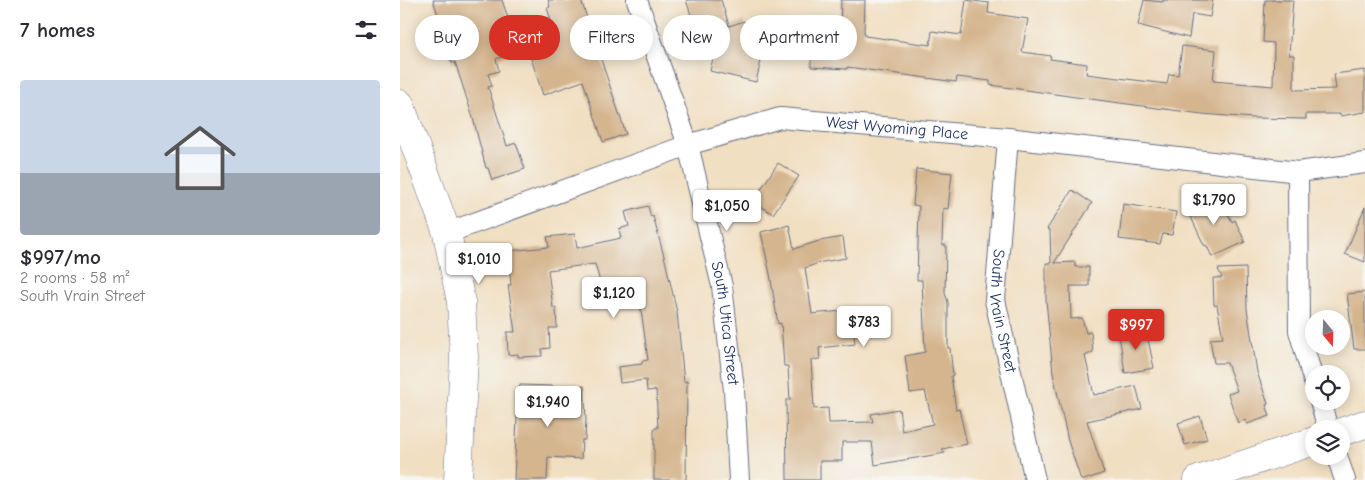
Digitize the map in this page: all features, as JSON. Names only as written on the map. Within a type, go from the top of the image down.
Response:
[{"type":"street","name":"South Utica Street","points":[[637,0],[688,145],[722,286],[734,390],[739,480]]},
{"type":"street","points":[[400,104],[447,233],[461,302],[464,357],[458,480]]},
{"type":"street","name":"West Wyoming Place","points":[[447,233],[688,145],[780,118],[1008,138],[1298,172],[1365,164]]},
{"type":"street","name":"South Vrain Street","points":[[1008,138],[996,300],[1036,480]]},
{"type":"street","points":[[1298,172],[1299,332],[1309,365]]},
{"type":"street","points":[[1350,429],[1365,424]]},
{"type":"street","points":[[1198,480],[1305,444]]},
{"type":"street","points":[[1340,465],[1345,480]]},
{"type":"building","points":[[433,0],[502,0],[507,15],[489,15],[489,60],[496,60],[499,71],[488,74],[492,86],[488,87],[507,146],[516,143],[525,169],[492,180],[488,168],[486,168],[473,118],[455,62],[452,63],[451,60],[479,60],[479,15],[438,15]]},
{"type":"building","points":[[548,0],[581,0],[586,15],[570,15],[570,60],[601,60],[626,134],[603,142],[583,81],[543,95],[532,60],[560,60],[560,15],[549,15],[547,8],[550,7]]},
{"type":"building","points":[[686,0],[721,0],[726,15],[691,15]]},
{"type":"building","points":[[841,0],[865,0],[865,36],[930,45],[932,31],[961,35],[966,0],[989,3],[988,13],[1028,19],[1022,52],[1051,56],[1050,59],[1087,64],[1086,74],[1167,84],[1169,74],[1178,75],[1182,46],[1216,50],[1213,81],[1273,86],[1274,43],[1263,42],[1265,0],[1293,0],[1289,55],[1294,55],[1294,90],[1336,89],[1334,74],[1365,70],[1365,112],[1340,116],[1340,114],[1306,114],[1306,119],[1253,118],[1202,114],[990,85],[990,81],[957,77],[956,82],[847,67],[847,69],[811,67],[811,60],[857,60],[857,15],[841,15]]},
{"type":"building","points":[[1144,0],[1163,2],[1163,0],[1213,0],[1210,17],[1192,14],[1189,38],[1138,25]]},
{"type":"building","points":[[740,22],[740,60],[761,60],[756,82],[710,71],[713,60],[730,60],[730,26]]},
{"type":"building","points":[[778,163],[799,176],[773,214],[753,201]]},
{"type":"building","points":[[916,169],[952,173],[948,209],[943,208],[942,245],[946,245],[945,293],[948,302],[948,348],[950,348],[953,375],[951,376],[956,410],[959,409],[967,444],[942,449],[945,453],[875,465],[872,442],[842,442],[842,461],[820,461],[820,480],[787,480],[786,400],[790,400],[788,366],[784,366],[781,323],[778,324],[761,232],[789,225],[794,249],[819,241],[843,237],[846,258],[822,262],[805,268],[812,314],[851,310],[855,344],[819,348],[820,359],[811,360],[814,409],[828,408],[829,423],[873,422],[871,414],[899,409],[902,431],[933,424],[925,391],[910,393],[905,356],[925,352],[922,280],[917,280],[919,206],[913,205]]},
{"type":"building","points":[[1072,190],[1092,203],[1054,263],[1075,262],[1075,267],[1089,267],[1089,286],[1070,286],[1071,319],[1082,318],[1086,333],[1091,332],[1093,352],[1085,356],[1094,395],[1136,386],[1142,409],[1087,421],[1104,473],[1084,480],[1081,480],[1068,441],[1053,373],[1046,300],[1046,263],[1051,263],[1050,231],[1047,229]]},
{"type":"building","points":[[1196,198],[1223,203],[1232,222],[1235,220],[1245,242],[1212,257],[1207,246],[1204,245],[1183,200],[1196,202]]},
{"type":"building","points":[[1123,204],[1176,212],[1172,235],[1163,234],[1160,244],[1119,239]]},
{"type":"building","points":[[648,206],[651,217],[653,216],[677,312],[684,382],[687,381],[686,480],[654,480],[654,428],[658,428],[656,390],[647,391],[646,380],[620,383],[618,367],[642,364],[642,361],[648,360],[640,302],[634,303],[629,282],[602,289],[595,264],[548,270],[553,308],[556,308],[557,328],[549,328],[550,348],[542,349],[542,356],[518,357],[518,354],[508,355],[507,332],[515,332],[508,285],[511,285],[508,251],[549,247],[547,237],[575,234],[577,248],[621,238],[619,229],[629,226],[625,212]]},
{"type":"building","points":[[1365,207],[1365,262],[1345,254]]},
{"type":"building","points":[[1246,268],[1247,309],[1257,372],[1270,416],[1247,424],[1245,420],[1238,423],[1228,394],[1237,391],[1227,363],[1214,363],[1210,339],[1223,338],[1217,305],[1214,305],[1213,278],[1222,278],[1218,269]]},
{"type":"building","points":[[1365,292],[1365,349],[1354,349],[1347,294]]},
{"type":"building","points":[[1146,330],[1154,368],[1125,373],[1119,334]]},
{"type":"building","points":[[520,385],[553,386],[552,388],[584,386],[586,419],[585,440],[582,440],[581,459],[548,457],[547,480],[514,480]]},
{"type":"building","points":[[1200,416],[1207,439],[1185,445],[1178,423]]}]
